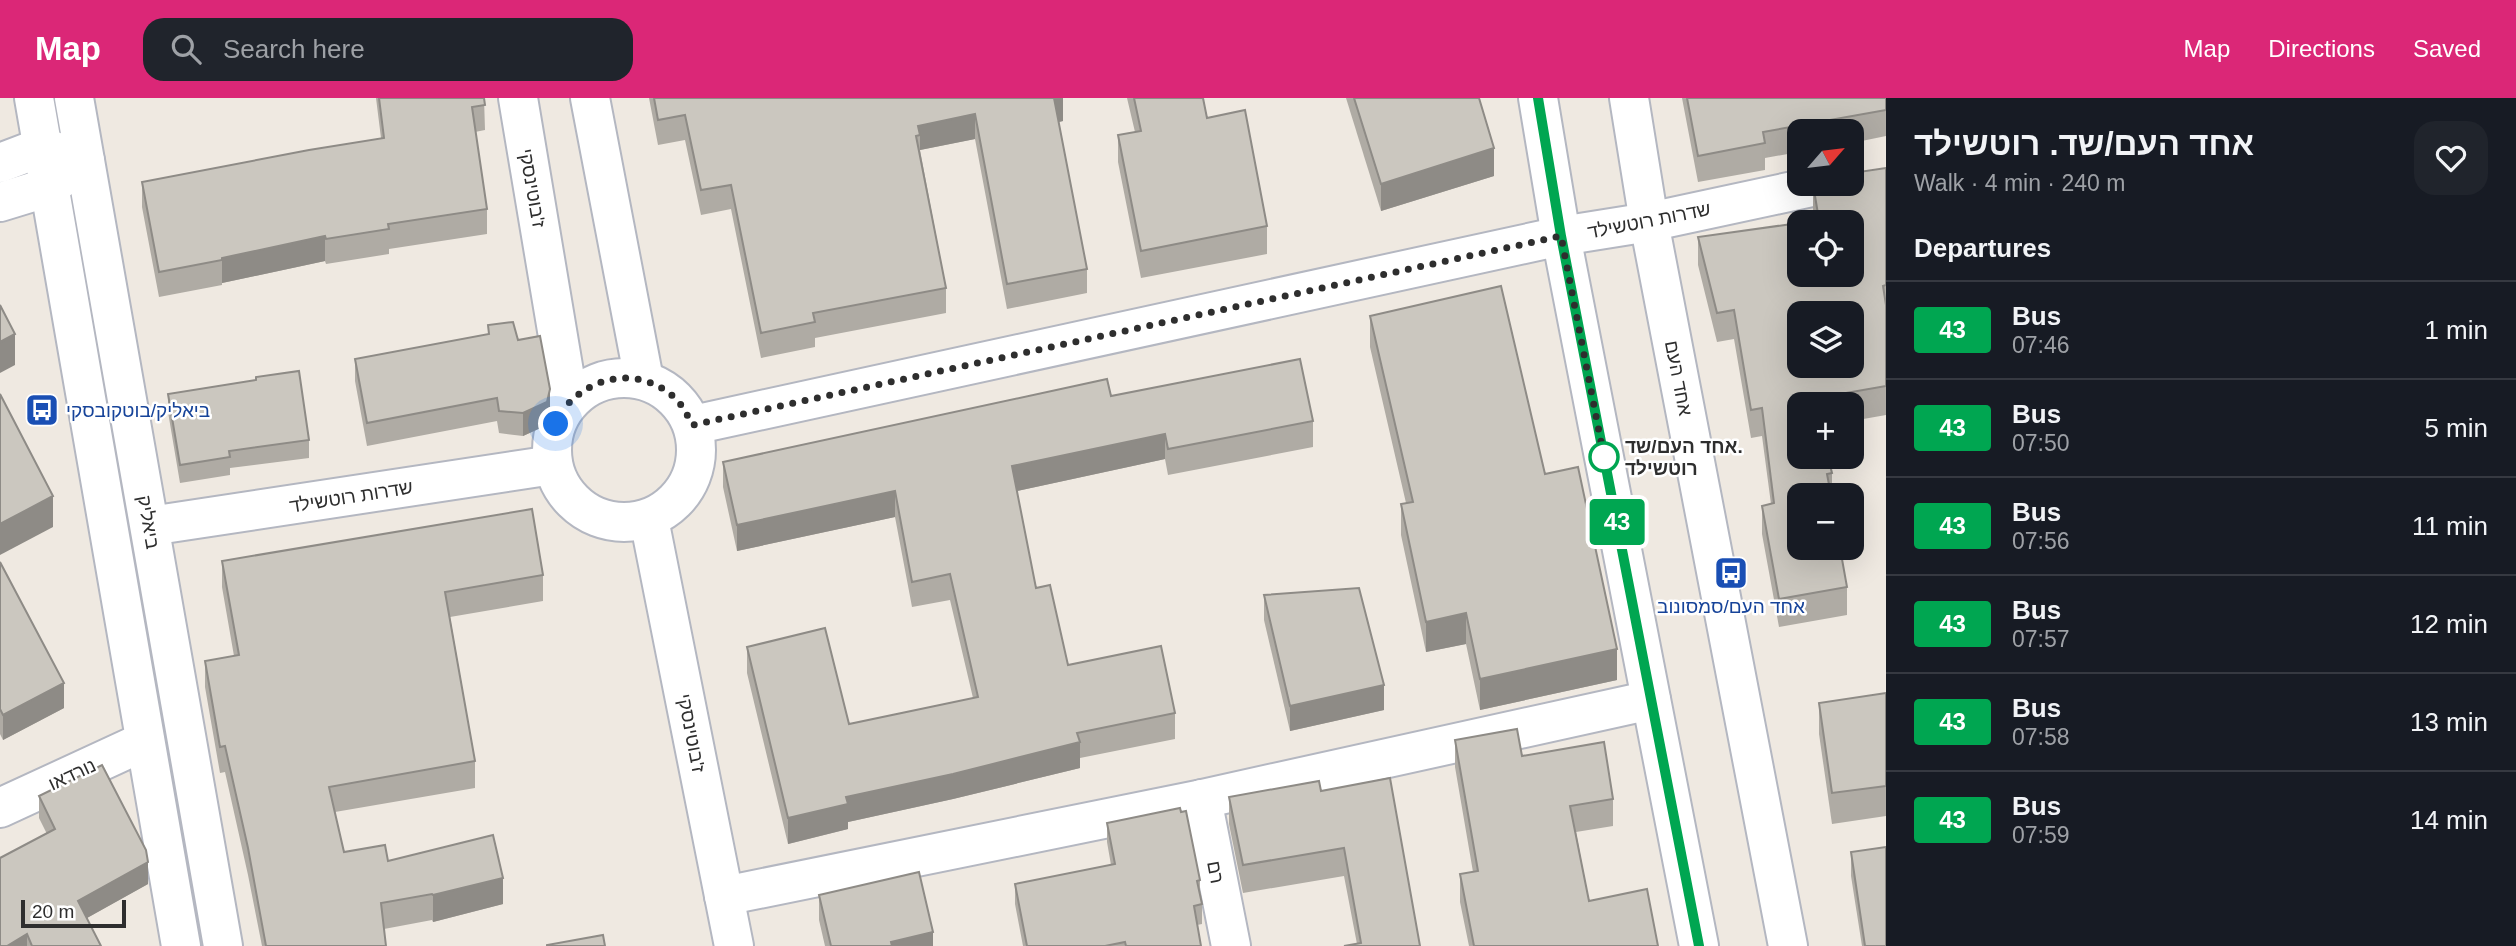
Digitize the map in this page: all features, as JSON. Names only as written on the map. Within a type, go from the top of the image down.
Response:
[{"type":"street","points":[[34,98],[181,946]]},
{"type":"street","name":"ביאליק","points":[[74,98],[223,946]]},
{"type":"street","name":"ז'בוטינסקי","points":[[517,98],[569,402]]},
{"type":"street","points":[[590,98],[644,380]]},
{"type":"street","points":[[1538,98],[1561,236],[1699,946]]},
{"type":"street","name":"אחד העם","points":[[1629,98],[1649,222],[1788,946]]},
{"type":"street","points":[[0,163],[42,147],[85,161]]},
{"type":"street","points":[[0,202],[49,187],[85,161]]},
{"type":"street","name":"שדרות רוטשילד","points":[[693,425],[1561,236],[1649,222],[1787,192]]},
{"type":"street","points":[[618,377],[644,380],[660,387],[680,403],[693,425],[697,456],[691,480],[671,507],[649,519],[614,523],[601,520],[579,508],[562,488],[553,465],[551,448],[556,424],[569,402],[594,384],[618,377]]},
{"type":"street","name":"שדרות רוטשילד","points":[[150,526],[553,465]]},
{"type":"street","name":"ז'בוטינסקי","points":[[649,519],[734,946]]},
{"type":"street","points":[[724,896],[1202,799],[1651,700]]},
{"type":"street","name":"נורדאו","points":[[0,808],[145,741]]},
{"type":"street","name":"רם","points":[[1202,799],[1231,946]]},
{"type":"building","points":[[379,98],[484,98],[485,105],[472,107],[487,209],[388,224],[389,229],[326,239],[325,236],[159,272],[142,182],[384,138]]},
{"type":"building","points":[[654,98],[1054,98],[1087,269],[1007,284],[975,114],[918,126],[920,135],[916,136],[946,288],[813,313],[815,322],[761,333],[731,185],[701,190],[685,115],[658,120]]},
{"type":"building","points":[[1134,98],[1203,98],[1207,118],[1245,110],[1267,226],[1141,251],[1118,135],[1141,131]]},
{"type":"building","points":[[1354,98],[1479,98],[1494,148],[1381,184]]},
{"type":"building","points":[[1687,98],[1886,98],[1886,110],[1836,119],[1787,119],[1787,128],[1763,132],[1765,143],[1698,156]]},
{"type":"building","points":[[1886,168],[1886,285],[1883,286],[1886,305],[1886,386],[1852,392],[1787,392],[1787,469],[1831,469],[1832,473],[1827,474],[1829,483],[1787,483],[1787,560],[1842,560],[1847,587],[1779,599],[1762,506],[1774,503],[1762,408],[1751,410],[1734,310],[1717,313],[1698,237],[1787,225],[1787,287],[1864,287],[1864,210],[1817,210],[1815,196],[1864,196],[1864,171]]},
{"type":"building","points":[[1501,286],[1545,474],[1578,467],[1617,649],[1480,679],[1466,613],[1426,622],[1401,504],[1413,502],[1370,316]]},
{"type":"building","points":[[0,305],[15,334],[0,342]]},
{"type":"building","points":[[513,322],[518,340],[540,336],[550,389],[547,402],[523,413],[499,411],[497,398],[367,423],[355,359],[489,334],[488,325]]},
{"type":"building","points":[[1300,359],[1313,421],[1168,449],[1165,434],[1012,466],[1036,588],[1050,585],[1068,665],[1161,646],[1175,713],[1077,733],[1080,742],[846,797],[848,804],[788,818],[747,647],[825,628],[849,724],[978,697],[950,574],[912,582],[895,491],[737,525],[723,462],[1107,379],[1111,396]]},
{"type":"building","points":[[299,371],[309,440],[229,451],[230,457],[180,465],[168,394]]},
{"type":"building","points":[[0,394],[53,496],[0,524]]},
{"type":"building","points":[[532,509],[543,575],[445,592],[475,761],[329,787],[344,852],[385,845],[388,861],[493,835],[503,878],[433,895],[381,903],[386,946],[266,946],[225,746],[220,747],[205,661],[239,655],[222,561]]},
{"type":"building","points":[[0,562],[64,683],[3,715],[0,709]]},
{"type":"building","points":[[1359,588],[1384,685],[1290,706],[1264,595]]},
{"type":"building","points":[[1886,693],[1886,786],[1832,793],[1819,703]]},
{"type":"building","points":[[1517,729],[1522,756],[1604,742],[1613,799],[1570,806],[1589,901],[1647,889],[1658,946],[1474,946],[1460,874],[1478,871],[1455,740]]},
{"type":"building","points":[[102,765],[146,850],[148,862],[78,901],[101,946],[32,946],[27,934],[7,946],[0,946],[0,858],[55,829],[39,796]]},
{"type":"building","points":[[1390,778],[1420,946],[1344,946],[1361,943],[1344,848],[1243,865],[1229,797],[1319,781],[1321,791]]},
{"type":"building","points":[[1180,808],[1181,812],[1186,811],[1200,880],[1197,881],[1202,904],[1194,906],[1201,946],[1126,946],[1125,942],[1105,946],[1027,946],[1015,884],[1115,864],[1107,823]]},
{"type":"building","points":[[1886,847],[1886,946],[1865,946],[1851,852]]},
{"type":"building","points":[[919,872],[933,932],[891,942],[892,946],[831,946],[819,895]]},
{"type":"building","points":[[603,935],[605,946],[547,946],[547,945]]},
{"type":"bus line","name":"43","points":[[1538,98],[1561,236],[1699,946]]},
{"type":"place","name":"ביאליק/בוטקובסקי","points":[[42,410]]},
{"type":"place","name":"אחד העם/שד. רוטשילד","points":[[1604,457]]},
{"type":"place","name":"אחד העם/סמסונוב","points":[[1731,573]]},
{"type":"route","points":[[556,424],[569,402],[594,384],[618,377],[644,380],[660,387],[680,403],[693,425],[1561,236],[1604,457]]}]
